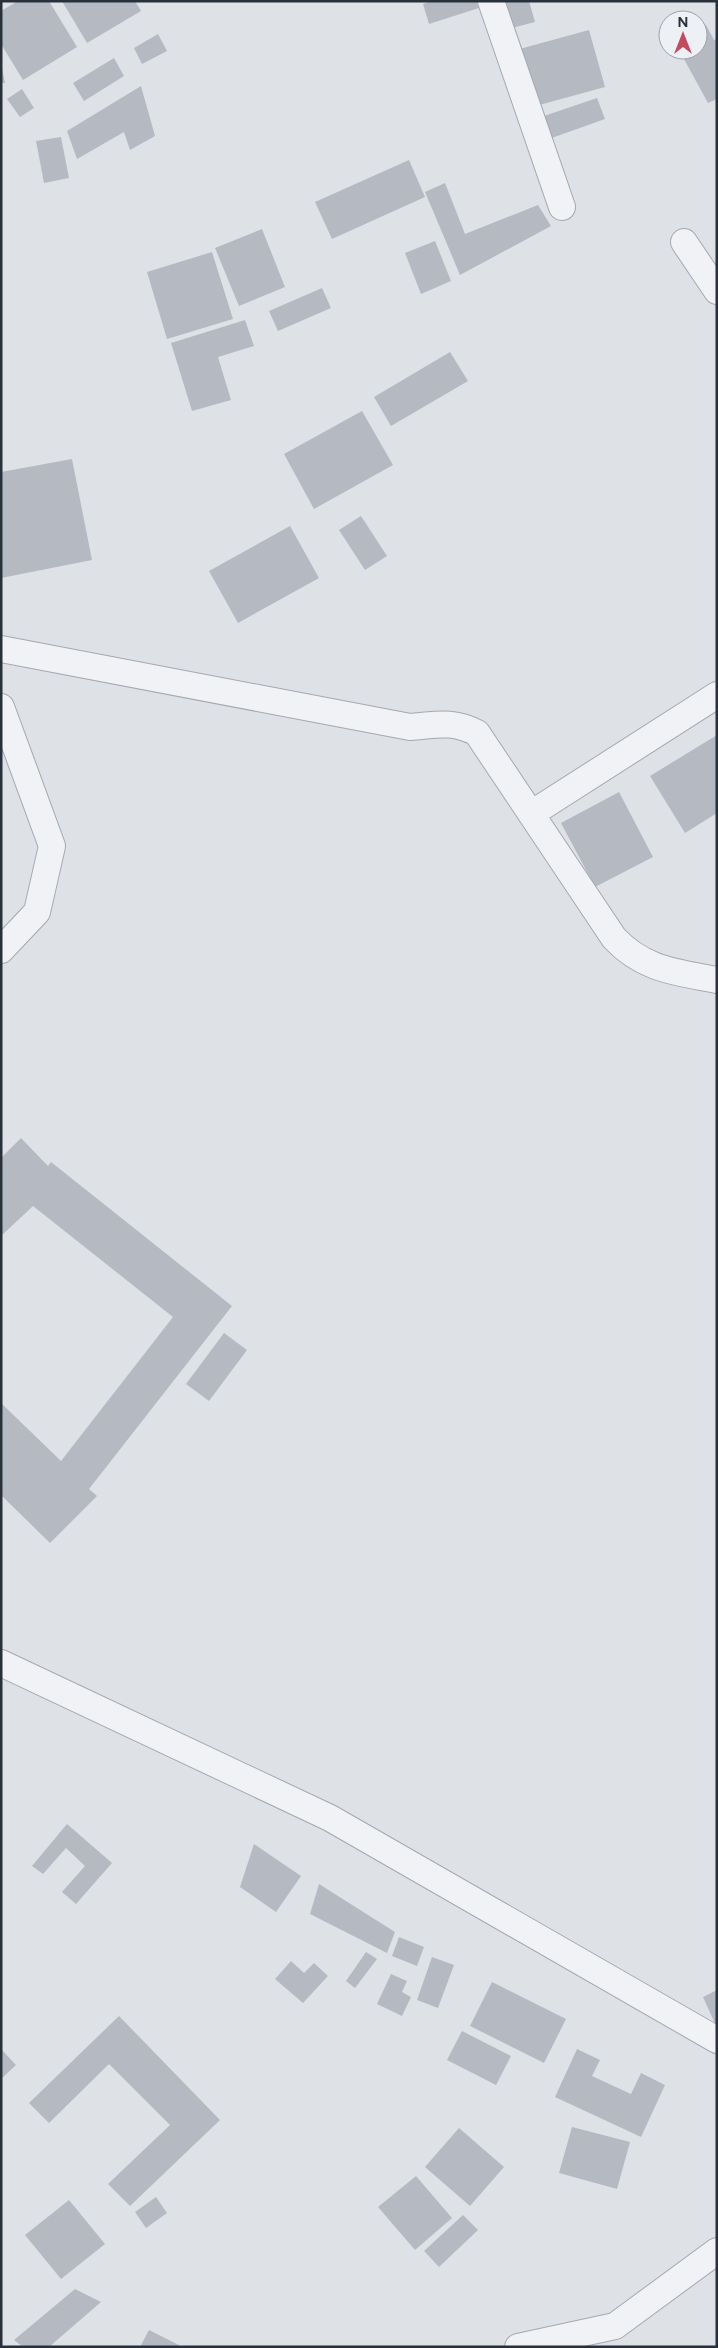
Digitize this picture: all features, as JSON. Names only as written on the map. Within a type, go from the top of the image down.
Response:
[{"type":"street","points":[[491,1],[562,207]]},
{"type":"street","points":[[684,242],[717,291]]},
{"type":"street","points":[[1,649],[410,727],[445,724],[462,725],[477,733],[614,938],[629,953],[652,967],[717,980]]},
{"type":"street","points":[[531,814],[717,695]]},
{"type":"street","points":[[1,707],[52,846],[37,912],[1,950]]},
{"type":"street","points":[[1,1663],[330,1818],[717,2040]]},
{"type":"street","points":[[518,2347],[615,2326],[717,2251]]},
{"type":"building","points":[[18,1],[49,1],[77,47],[23,80],[1,44],[1,11]]},
{"type":"building","points":[[62,1],[135,1],[141,11],[87,43]]},
{"type":"building","points":[[431,1],[476,1],[479,8],[429,24],[423,4]]},
{"type":"building","points":[[505,1],[529,1],[535,22],[512,28]]},
{"type":"building","points":[[708,29],[714,40],[717,39],[717,99],[708,103],[684,60],[708,60]]},
{"type":"building","points":[[589,30],[605,87],[532,107],[516,50]]},
{"type":"building","points":[[158,34],[167,51],[142,64],[134,48]]},
{"type":"building","points":[[114,58],[124,76],[84,101],[73,83]]},
{"type":"building","points":[[1,63],[5,83],[1,83]]},
{"type":"building","points":[[141,86],[155,136],[130,150],[124,132],[77,159],[67,131]]},
{"type":"building","points":[[22,89],[34,108],[20,117],[7,99]]},
{"type":"building","points":[[597,98],[605,119],[546,140],[538,118]]},
{"type":"building","points":[[61,137],[69,178],[44,183],[36,141]]},
{"type":"building","points":[[409,160],[425,197],[332,239],[315,202]]},
{"type":"building","points":[[445,183],[465,234],[538,205],[551,226],[460,275],[425,192]]},
{"type":"building","points":[[262,229],[285,287],[239,306],[215,248]]},
{"type":"building","points":[[435,241],[451,281],[421,294],[405,253]]},
{"type":"building","points":[[212,252],[233,319],[167,339],[147,272]]},
{"type":"building","points":[[322,288],[331,308],[278,331],[269,311]]},
{"type":"building","points":[[245,320],[254,346],[218,357],[231,400],[192,411],[171,343]]},
{"type":"building","points":[[450,352],[468,381],[391,426],[374,397]]},
{"type":"building","points":[[362,411],[393,465],[314,509],[284,454]]},
{"type":"building","points":[[72,459],[92,560],[1,578],[1,472]]},
{"type":"building","points":[[361,516],[387,556],[365,570],[339,530]]},
{"type":"building","points":[[290,526],[319,578],[238,623],[209,571]]},
{"type":"building","points":[[717,735],[717,813],[685,833],[650,776]]},
{"type":"building","points":[[619,792],[653,857],[595,887],[561,823]]},
{"type":"building","points":[[21,1138],[48,1166],[51,1162],[232,1306],[89,1489],[97,1496],[50,1543],[1,1495],[1,1403],[61,1461],[173,1317],[33,1206],[1,1236],[1,1158]]},
{"type":"building","points":[[224,1333],[247,1350],[209,1401],[186,1384]]},
{"type":"building","points":[[67,1824],[112,1863],[76,1904],[62,1892],[85,1866],[66,1848],[43,1874],[32,1866]]},
{"type":"building","points":[[254,1844],[301,1876],[276,1912],[240,1887]]},
{"type":"building","points":[[319,1884],[395,1932],[387,1953],[310,1914]]},
{"type":"building","points":[[399,1937],[424,1947],[417,1966],[392,1956]]},
{"type":"building","points":[[366,1952],[377,1959],[355,1988],[346,1981]]},
{"type":"building","points":[[432,1957],[454,1965],[438,2008],[417,2000]]},
{"type":"building","points":[[291,1961],[304,1973],[314,1963],[328,1976],[303,2003],[275,1979]]},
{"type":"building","points":[[391,1974],[407,1981],[402,1992],[411,1997],[402,2016],[377,2004]]},
{"type":"building","points":[[492,1982],[566,2019],[544,2063],[470,2026]]},
{"type":"building","points":[[717,1990],[717,2028],[703,1997]]},
{"type":"building","points":[[119,2016],[220,2120],[130,2206],[108,2184],[170,2125],[109,2064],[49,2123],[29,2103]]},
{"type":"building","points":[[462,2031],[511,2056],[496,2085],[447,2060]]},
{"type":"building","points":[[1,2049],[16,2065],[1,2079]]},
{"type":"building","points":[[577,2049],[600,2060],[592,2076],[631,2094],[641,2073],[665,2085],[641,2137],[555,2097]]},
{"type":"building","points":[[572,2127],[630,2142],[617,2189],[559,2173]]},
{"type":"building","points":[[459,2128],[504,2167],[470,2206],[425,2167]]},
{"type":"building","points":[[416,2176],[452,2218],[415,2250],[378,2207]]},
{"type":"building","points":[[156,2197],[167,2213],[146,2228],[135,2212]]},
{"type":"building","points":[[69,2200],[105,2244],[61,2279],[25,2235]]},
{"type":"building","points":[[463,2215],[478,2230],[439,2267],[424,2251]]},
{"type":"building","points":[[75,2289],[101,2302],[49,2347],[23,2347],[14,2340]]},
{"type":"building","points":[[149,2330],[179,2345],[178,2347],[140,2347]]}]
